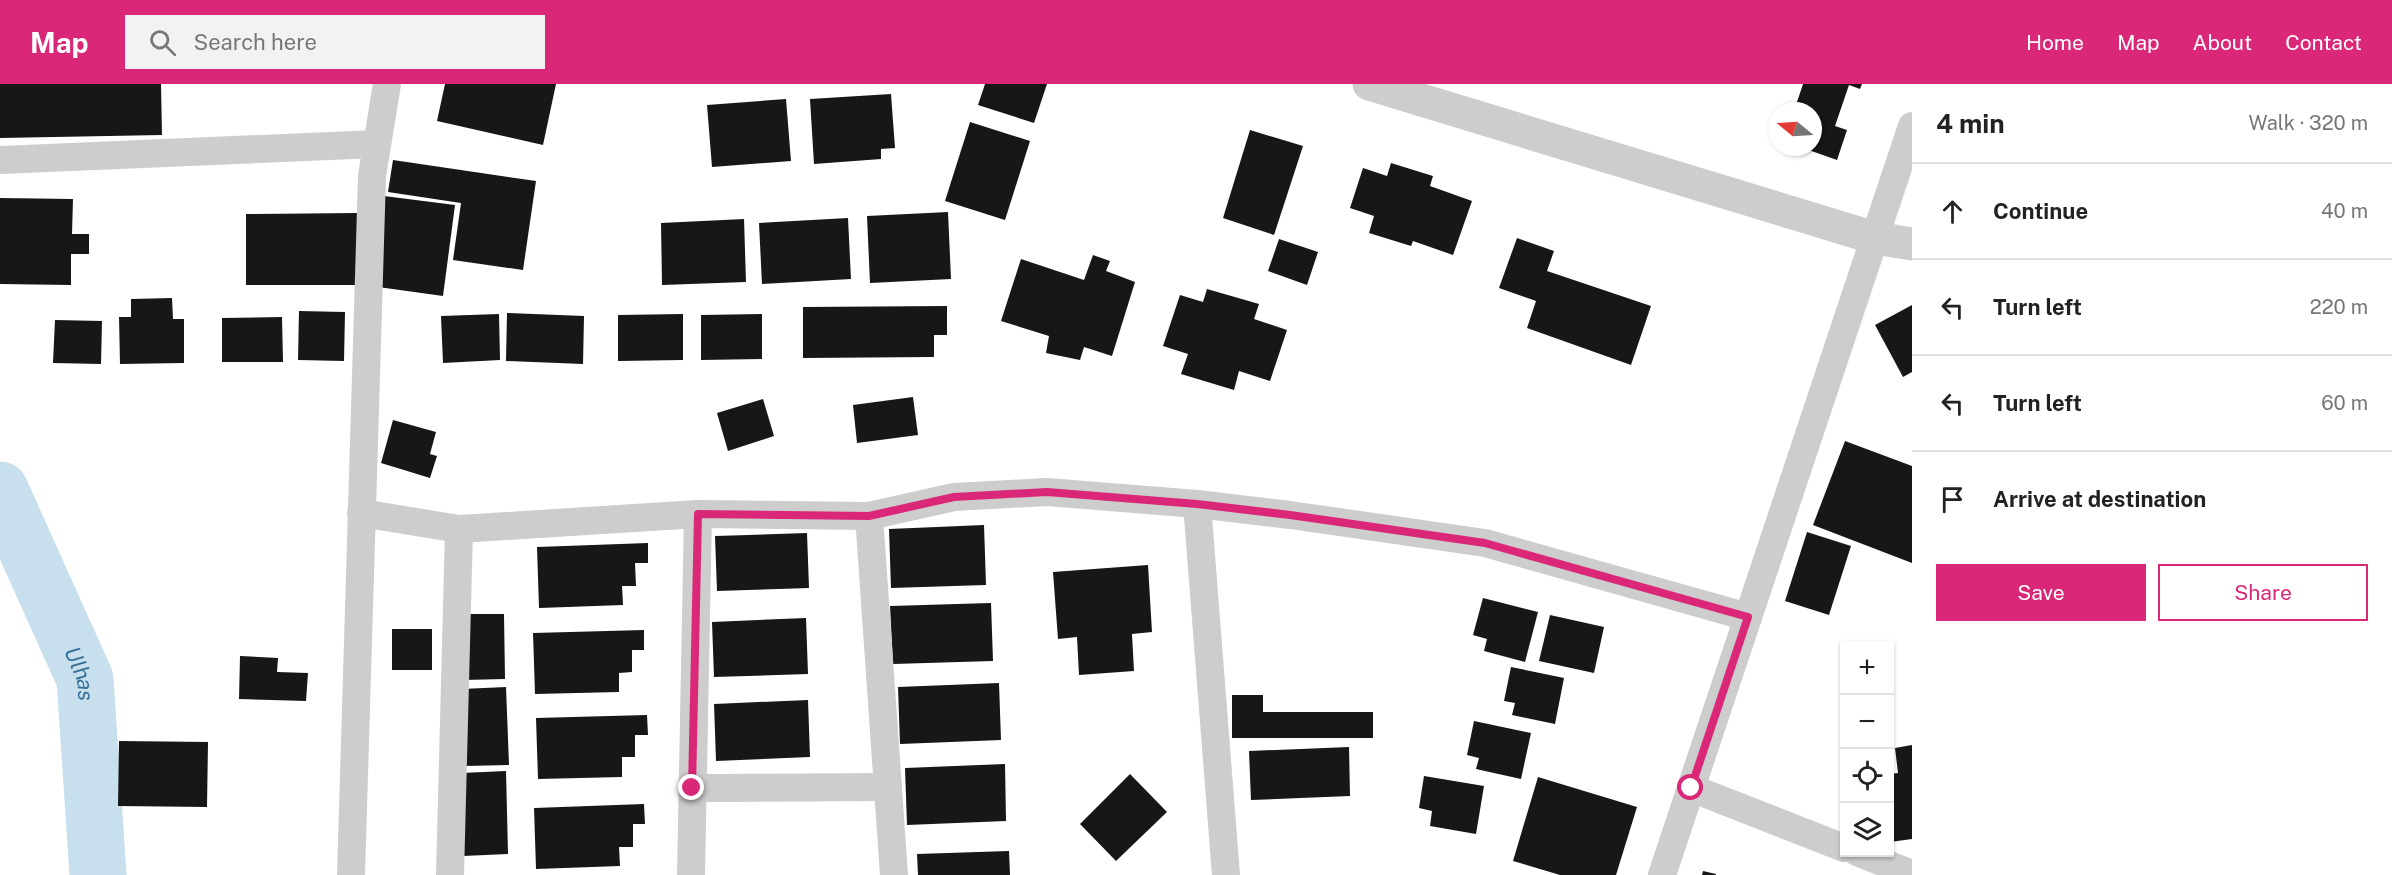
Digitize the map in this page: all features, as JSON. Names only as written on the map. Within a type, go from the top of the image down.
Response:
[{"type":"street","points":[[351,875],[372,176],[387,84]]},
{"type":"street","points":[[1369,84],[1875,238],[1912,244]]},
{"type":"street","points":[[1662,875],[1912,126]]},
{"type":"street","points":[[0,160],[377,144]]},
{"type":"street","points":[[361,513],[459,529],[698,514],[869,516],[954,497],[1047,492],[1197,504],[1485,543],[1748,617]]},
{"type":"street","points":[[1197,504],[1226,875]]},
{"type":"street","points":[[691,875],[698,514]]},
{"type":"street","points":[[869,516],[894,875]]},
{"type":"street","points":[[450,875],[459,529]]},
{"type":"street","points":[[692,788],[888,787]]},
{"type":"street","points":[[1691,788],[1840,846]]},
{"type":"street","points":[[1870,857],[1912,874]]},
{"type":"building","points":[[0,84],[161,84],[162,135],[0,138]]},
{"type":"building","points":[[445,84],[556,84],[543,145],[437,121]]},
{"type":"building","points":[[985,84],[1047,84],[1034,123],[978,105]]},
{"type":"building","points":[[1803,84],[1862,84],[1860,89],[1849,85],[1835,126],[1847,130],[1837,160],[1822,155],[1822,102],[1797,102]]},
{"type":"building","points":[[891,94],[895,148],[881,149],[881,159],[814,164],[810,99]]},
{"type":"building","points":[[786,99],[791,161],[712,167],[707,105]]},
{"type":"building","points":[[970,122],[1030,141],[1005,220],[945,201]]},
{"type":"building","points":[[1250,130],[1303,146],[1274,235],[1223,218]]},
{"type":"building","points":[[393,160],[536,181],[523,270],[453,260],[461,203],[388,192]]},
{"type":"building","points":[[1391,163],[1433,176],[1430,186],[1472,201],[1453,255],[1413,241],[1411,246],[1369,233],[1374,216],[1350,208],[1363,168],[1387,176]]},
{"type":"building","points":[[384,196],[455,205],[443,296],[371,286]]},
{"type":"building","points":[[0,198],[73,199],[72,234],[89,234],[89,254],[71,254],[71,285],[0,284]]},
{"type":"building","points":[[948,212],[951,279],[870,283],[867,216]]},
{"type":"building","points":[[357,213],[357,285],[246,285],[246,214]]},
{"type":"building","points":[[848,218],[851,279],[762,284],[759,223]]},
{"type":"building","points":[[744,219],[746,282],[662,285],[661,223]]},
{"type":"building","points":[[1517,238],[1554,251],[1547,271],[1651,306],[1631,365],[1527,328],[1536,301],[1499,288]]},
{"type":"building","points":[[1279,239],[1318,252],[1307,285],[1268,271]]},
{"type":"building","points":[[1093,255],[1110,261],[1106,271],[1135,282],[1112,356],[1084,347],[1080,360],[1046,353],[1049,336],[1001,321],[1021,259],[1084,280]]},
{"type":"building","points":[[1207,289],[1259,304],[1254,319],[1287,330],[1270,381],[1239,371],[1234,390],[1181,374],[1188,354],[1163,346],[1180,295],[1203,302]]},
{"type":"building","points":[[172,298],[173,319],[184,319],[184,363],[120,364],[119,317],[131,317],[131,299]]},
{"type":"building","points":[[1912,305],[1912,372],[1903,377],[1875,325]]},
{"type":"building","points":[[947,306],[947,335],[934,335],[934,357],[803,358],[803,307]]},
{"type":"building","points":[[299,311],[345,312],[344,361],[298,360]]},
{"type":"building","points":[[507,313],[584,316],[583,364],[506,361]]},
{"type":"building","points":[[499,314],[500,360],[443,363],[441,316]]},
{"type":"building","points":[[683,314],[683,360],[618,361],[618,315]]},
{"type":"building","points":[[762,314],[762,359],[701,360],[701,315]]},
{"type":"building","points":[[282,317],[283,362],[222,362],[222,318]]},
{"type":"building","points":[[55,320],[102,321],[101,364],[53,363]]},
{"type":"building","points":[[913,397],[918,435],[857,443],[853,405]]},
{"type":"building","points":[[763,399],[774,436],[728,451],[717,413]]},
{"type":"building","points":[[393,420],[436,432],[430,454],[437,456],[430,478],[381,463]]},
{"type":"building","points":[[1845,441],[1912,466],[1912,563],[1813,525]]},
{"type":"building","points":[[984,525],[986,585],[891,588],[889,529]]},
{"type":"building","points":[[1807,532],[1851,546],[1829,615],[1785,601]]},
{"type":"building","points":[[807,533],[809,588],[717,591],[715,536]]},
{"type":"building","points":[[648,543],[648,563],[635,563],[636,586],[622,586],[623,605],[539,608],[537,547]]},
{"type":"building","points":[[1148,565],[1152,632],[1132,634],[1134,671],[1079,675],[1077,637],[1058,639],[1053,572]]},
{"type":"building","points":[[1483,598],[1538,612],[1525,662],[1484,651],[1487,639],[1473,635]]},
{"type":"building","points":[[991,603],[993,661],[893,664],[890,606]]},
{"type":"building","points":[[462,614],[504,614],[505,679],[464,680]]},
{"type":"building","points":[[1550,615],[1604,627],[1594,673],[1539,661]]},
{"type":"building","points":[[806,618],[808,674],[714,677],[712,622]]},
{"type":"building","points":[[392,629],[432,629],[432,670],[392,670]]},
{"type":"building","points":[[644,630],[644,650],[632,650],[632,672],[619,673],[619,692],[535,694],[533,633]]},
{"type":"building","points":[[240,656],[278,658],[277,672],[308,673],[306,701],[239,699]]},
{"type":"building","points":[[1511,667],[1564,678],[1555,724],[1512,715],[1515,703],[1504,701]]},
{"type":"building","points":[[999,683],[1001,740],[900,744],[898,687]]},
{"type":"building","points":[[506,687],[509,765],[464,766],[462,689]]},
{"type":"building","points":[[1232,695],[1263,695],[1263,712],[1373,712],[1373,738],[1232,738]]},
{"type":"building","points":[[808,700],[810,757],[716,761],[714,704]]},
{"type":"building","points":[[647,715],[648,735],[635,735],[635,757],[622,757],[622,777],[538,779],[536,718]]},
{"type":"building","points":[[1474,721],[1531,733],[1521,779],[1476,769],[1479,758],[1467,755]]},
{"type":"building","points":[[119,741],[208,742],[207,807],[118,806]]},
{"type":"building","points":[[1912,745],[1912,839],[1894,841],[1894,774],[1898,773],[1895,748]]},
{"type":"building","points":[[1349,747],[1350,796],[1251,800],[1249,751]]},
{"type":"building","points":[[1005,764],[1006,821],[907,825],[905,768]]},
{"type":"building","points":[[506,771],[508,854],[463,856],[461,773]]},
{"type":"building","points":[[1130,774],[1167,812],[1116,861],[1080,824]]},
{"type":"building","points":[[1424,776],[1484,786],[1476,834],[1430,826],[1432,811],[1419,808]]},
{"type":"building","points":[[1538,777],[1637,807],[1616,875],[1560,875],[1513,861]]},
{"type":"building","points":[[644,804],[645,824],[633,824],[633,847],[619,847],[620,866],[536,869],[534,808]]},
{"type":"building","points":[[1009,851],[1010,875],[918,875],[917,854]]},
{"type":"building","points":[[1703,871],[1716,874],[1716,875],[1702,875]]},
{"type":"waterway","name":"Ulhas","points":[[0,490],[85,679],[98,875]]},
{"type":"route","points":[[692,788],[698,514],[869,516],[954,497],[1047,492],[1197,504],[1485,543],[1748,617],[1691,788]]}]
